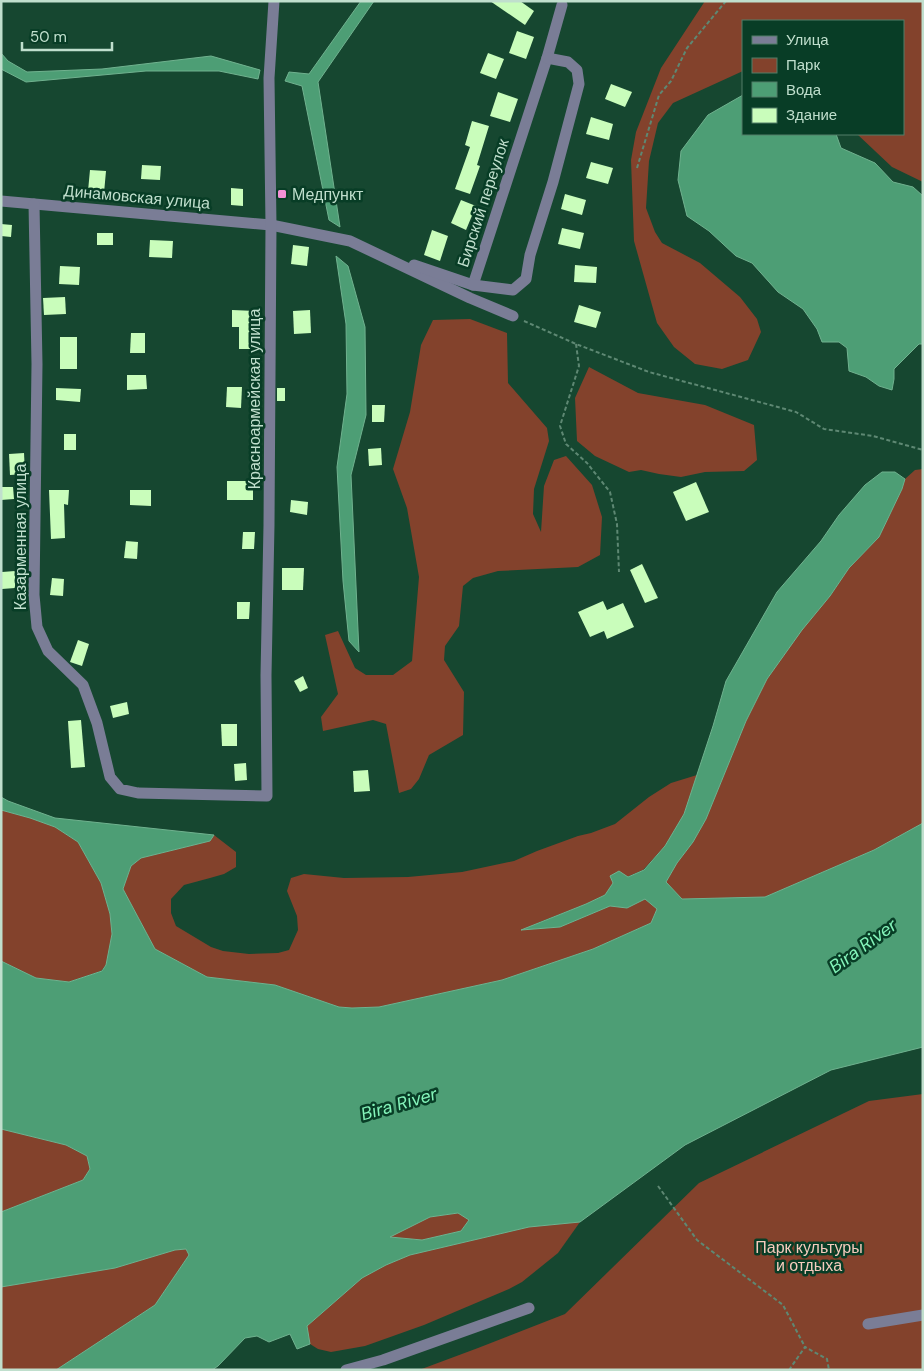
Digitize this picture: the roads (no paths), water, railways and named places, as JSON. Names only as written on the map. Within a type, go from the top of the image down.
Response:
[{"type":"street","name":"Красноармейская улица","points":[[267,796],[266,675],[270,516],[271,225],[269,78],[274,1]]},
{"type":"street","name":"Бирский переулок","points":[[350,241],[392,258],[473,285],[547,58],[562,5]]},
{"type":"street","points":[[473,285],[513,290],[526,279],[530,255],[553,182],[579,84],[577,70],[568,62],[547,58]]},
{"type":"street","name":"Динамовская улица","points":[[1,201],[271,225],[350,241]]},
{"type":"street","name":"Казарменная улица","points":[[34,204],[37,364],[34,595],[37,627],[48,651],[83,685],[97,723],[110,777],[120,789],[138,793],[267,796]]},
{"type":"street","points":[[350,241],[470,298],[513,316]]},
{"type":"street","points":[[346,1370],[383,1360],[529,1308]]},
{"type":"street","points":[[868,1324],[923,1315]]},
{"type":"water","points":[[361,1],[374,1],[318,82],[340,227],[329,220],[302,86],[285,81],[289,72],[309,74]]},
{"type":"water","points":[[1,53],[8,61],[27,72],[102,69],[211,56],[260,70],[258,79],[219,71],[146,71],[26,82],[1,69]]},
{"type":"water","points":[[742,96],[742,135],[836,135],[841,148],[875,163],[893,182],[913,187],[923,196],[923,344],[919,344],[894,369],[892,390],[879,386],[866,377],[849,371],[847,348],[839,342],[822,342],[817,329],[803,309],[778,292],[752,263],[736,256],[709,231],[687,216],[678,180],[681,151],[708,115]]},
{"type":"water","points":[[336,256],[348,266],[365,327],[366,415],[351,475],[359,652],[349,641],[343,581],[337,467],[347,394],[346,324]]},
{"type":"water","name":"Bira River","points":[[882,472],[895,472],[905,479],[879,537],[849,568],[767,679],[746,721],[706,819],[666,882],[682,899],[765,897],[874,850],[923,823],[923,1047],[831,1070],[685,1145],[580,1222],[529,1227],[410,1255],[386,1265],[362,1278],[307,1326],[310,1344],[297,1349],[290,1334],[269,1342],[257,1336],[245,1338],[212,1370],[56,1370],[155,1305],[189,1255],[186,1249],[175,1250],[115,1268],[1,1287],[1,1212],[83,1180],[90,1169],[87,1156],[66,1145],[1,1129],[1,961],[36,978],[69,982],[102,971],[106,965],[112,934],[110,914],[101,883],[78,842],[55,827],[1,810],[1,797],[55,818],[214,835],[210,841],[141,858],[131,866],[123,889],[155,949],[207,977],[275,985],[339,1007],[379,1007],[502,980],[593,949],[651,923],[657,909],[645,899],[627,908],[610,906],[560,927],[521,930],[605,895],[613,883],[610,876],[619,871],[628,877],[644,870],[665,846],[684,814],[726,681],[777,592],[821,541],[839,515],[865,485]],"holes":[[[458,1213],[469,1220],[461,1231],[422,1240],[390,1237],[430,1217]]]},
{"type":"place","name":"Медпункт","points":[[282,194]]},
{"type":"park label","name":"Парк культуры и отдыха","points":[[809,1256]]}]
